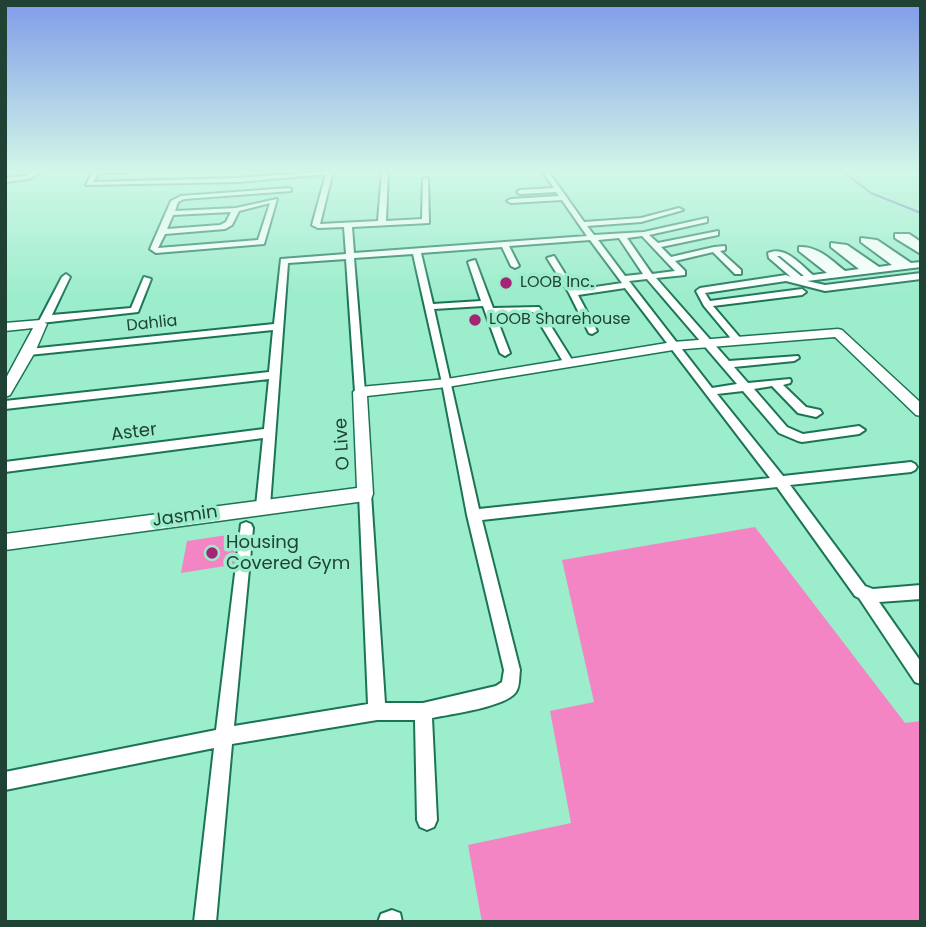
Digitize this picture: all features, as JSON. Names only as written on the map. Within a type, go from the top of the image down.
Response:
[{"type":"street","points":[[169,214],[154,249],[156,251],[261,242],[270,214]]},
{"type":"street","points":[[162,232],[222,227],[229,223],[234,214]]},
{"type":"street","points":[[319,214],[316,226],[426,221],[426,214]]},
{"type":"street","points":[[382,224],[383,214]]},
{"type":"street","points":[[575,214],[673,346],[780,481],[866,596],[921,676]]},
{"type":"street","points":[[582,224],[640,220],[662,214]]},
{"type":"street","points":[[263,506],[267,433],[275,375],[284,261],[644,234],[704,220]]},
{"type":"street","points":[[348,226],[360,392],[447,383],[673,346],[838,332],[921,411]]},
{"type":"street","points":[[656,246],[715,233]]},
{"type":"street","points":[[573,293],[681,274],[644,234]]},
{"type":"street","points":[[621,235],[651,278],[782,430],[802,438],[859,430]]},
{"type":"street","points":[[921,245],[906,236],[898,236],[921,252]]},
{"type":"street","points":[[900,267],[864,240],[874,242],[911,265]]},
{"type":"street","points":[[505,244],[515,266]]},
{"type":"street","points":[[867,271],[834,245],[844,247],[877,270]]},
{"type":"street","points":[[670,260],[718,248],[738,272]]},
{"type":"street","points":[[833,274],[802,249],[812,250],[843,273]]},
{"type":"street","points":[[5,781],[223,737],[377,711],[423,712],[499,695],[510,687],[512,670],[474,515],[416,251]]},
{"type":"street","points":[[551,258],[592,331]]},
{"type":"street","points":[[471,262],[505,353]]},
{"type":"street","points":[[811,277],[921,264]]},
{"type":"street","points":[[737,341],[707,304],[700,293],[702,290],[786,278],[825,288],[921,276]]},
{"type":"street","points":[[5,392],[29,352],[66,277]]},
{"type":"street","points":[[5,327],[135,310],[147,279]]},
{"type":"street","points":[[707,304],[802,292]]},
{"type":"street","points":[[430,307],[537,309],[569,363]]},
{"type":"street","name":"Dahlia","points":[[29,352],[277,327]]},
{"type":"street","points":[[725,365],[793,358]]},
{"type":"street","points":[[5,405],[275,375]]},
{"type":"street","points":[[709,392],[780,382],[802,410],[816,414]]},
{"type":"street","name":"O Live","points":[[360,392],[365,494]]},
{"type":"street","name":"Aster","points":[[5,467],[267,433]]},
{"type":"street","points":[[474,515],[911,467]]},
{"type":"street","points":[[365,494],[377,711]]},
{"type":"street","name":"Jasmin","points":[[5,542],[365,494]]},
{"type":"street","points":[[205,922],[246,528]]},
{"type":"street","points":[[866,596],[921,592]]},
{"type":"street","points":[[423,712],[428,820]]},
{"type":"shaded area","points":[[755,527],[905,723],[921,721],[921,922],[482,922],[468,845],[571,823],[550,711],[594,702],[562,560]]},
{"type":"shaded area","name":"Housing Covered Gym","points":[[241,533],[238,564],[181,573],[187,541]]},
{"type":"place","name":"LOOB Inc.","points":[[506,283]]},
{"type":"place","name":"LOOB Sharehouse","points":[[475,320]]},
{"type":"place","name":"Housing Covered Gym","points":[[212,553]]}]
